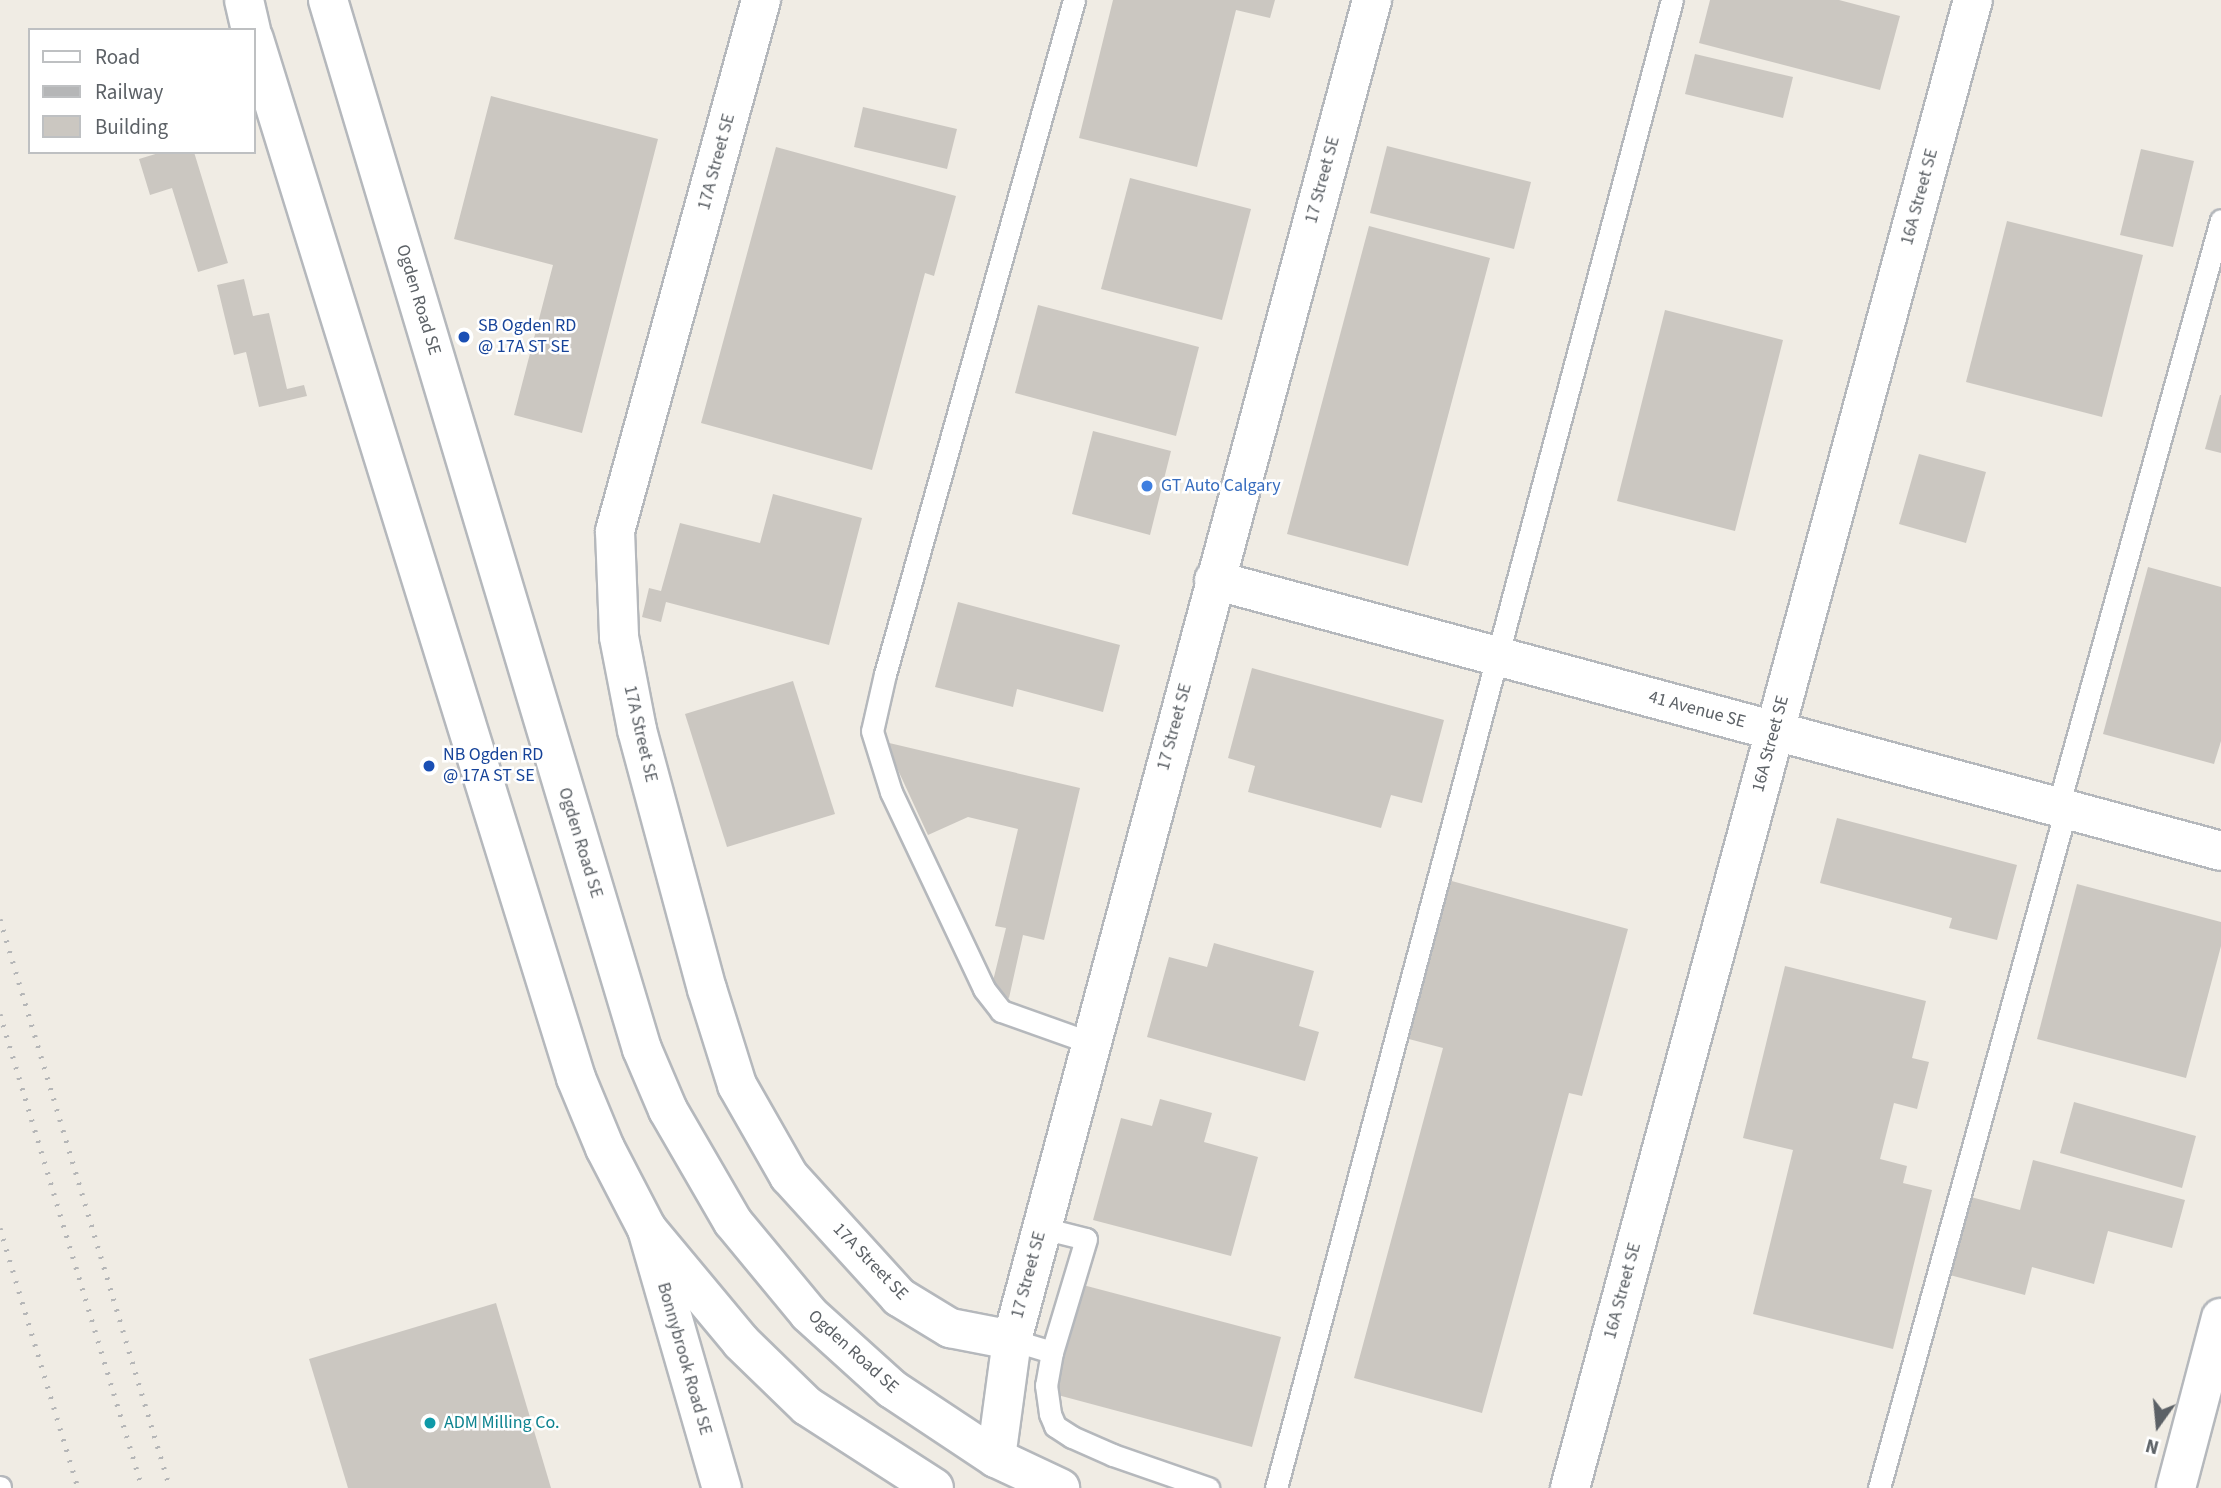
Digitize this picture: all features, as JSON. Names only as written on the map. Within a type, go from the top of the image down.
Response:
[{"type":"street","points":[[244,0],[251,28]]},
{"type":"street","name":"Ogden Road SE","points":[[328,0],[642,1049],[668,1110],[733,1222],[809,1314],[892,1389],[996,1458],[1060,1488]]},
{"type":"street","name":"17A Street SE","points":[[761,0],[615,531],[619,637],[637,730],[707,989],[737,1085],[789,1176],[899,1297],[950,1328],[1012,1340]]},
{"type":"street","name":"17 Street SE","points":[[996,1458],[1012,1340],[1214,580],[1372,0]]},
{"type":"street","name":"16A Street SE","points":[[1570,1488],[1973,0]]},
{"type":"street","points":[[256,45],[576,1078],[605,1148],[647,1229],[741,1342],[807,1406],[915,1479],[934,1488]]},
{"type":"street","name":"41 Avenue SE","points":[[1214,580],[2221,851]]},
{"type":"street","name":"Bonnybrook Road SE","points":[[647,1229],[722,1488]]},
{"type":"street","points":[[2176,1488],[2221,1318]]},
{"type":"lane","points":[[1074,0],[885,674],[872,731],[891,792],[984,989],[1001,1011],[1091,1043]]},
{"type":"lane","points":[[1276,1488],[1672,0]]},
{"type":"lane","points":[[1879,1488],[2221,220]]},
{"type":"lane","points":[[1042,1228],[1086,1239],[1052,1352],[1046,1385],[1050,1414],[1055,1426],[1072,1437],[1113,1455],[1208,1488]]},
{"type":"lane","points":[[1012,1340],[1052,1352]]},
{"type":"building","points":[[1113,0],[1275,0],[1270,18],[1236,10],[1197,167],[1079,138]]},
{"type":"building","points":[[1710,0],[1839,0],[1900,16],[1880,90],[1699,43]]},
{"type":"building","points":[[1695,54],[1793,77],[1783,118],[1685,94]]},
{"type":"building","points":[[491,96],[658,139],[582,433],[514,415],[553,265],[454,239]]},
{"type":"building","points":[[863,107],[957,129],[947,169],[854,147]]},
{"type":"building","points":[[1387,146],[1531,182],[1514,249],[1370,213]]},
{"type":"building","points":[[776,147],[956,196],[934,276],[925,273],[872,470],[701,423]]},
{"type":"building","points":[[2141,149],[2194,161],[2173,247],[2120,235]]},
{"type":"building","points":[[155,154],[195,154],[228,263],[198,272],[172,188],[150,195],[139,159]]},
{"type":"building","points":[[1130,178],[1251,209],[1222,320],[1101,289]]},
{"type":"building","points":[[2007,221],[2143,255],[2102,417],[1966,382]]},
{"type":"building","points":[[1369,226],[1490,258],[1408,566],[1287,534]]},
{"type":"building","points":[[244,279],[253,316],[269,313],[287,389],[304,385],[307,396],[259,407],[246,352],[234,355],[217,285]]},
{"type":"building","points":[[1038,305],[1199,347],[1176,436],[1015,393]]},
{"type":"building","points":[[1665,310],[1783,340],[1735,531],[1617,501]]},
{"type":"building","points":[[2221,395],[2221,453],[2205,449]]},
{"type":"building","points":[[1093,431],[1171,451],[1150,535],[1072,514]]},
{"type":"building","points":[[1919,454],[1986,472],[1966,543],[1899,524]]},
{"type":"building","points":[[773,494],[862,518],[829,645],[666,602],[661,622],[642,617],[649,588],[661,591],[680,523],[760,543]]},
{"type":"building","points":[[2148,567],[2221,587],[2221,741],[2214,764],[2103,734]]},
{"type":"building","points":[[958,602],[1120,645],[1103,712],[1017,689],[1013,707],[935,687]]},
{"type":"building","points":[[1252,668],[1444,720],[1422,803],[1391,795],[1381,828],[1248,792],[1255,766],[1228,758]]},
{"type":"building","points":[[793,681],[835,814],[727,847],[685,714]]},
{"type":"building","points":[[885,742],[1080,788],[1044,940],[1023,935],[1009,998],[990,993],[1006,928],[995,926],[1018,829],[968,817],[928,835]]},
{"type":"building","points":[[1837,818],[2017,865],[1997,940],[1949,928],[1952,918],[1820,883]]},
{"type":"building","points":[[1448,880],[1628,929],[1582,1096],[1569,1093],[1482,1413],[1354,1378],[1443,1048],[1405,1038]]},
{"type":"building","points":[[2077,884],[2221,922],[2221,946],[2186,1078],[2037,1039]]},
{"type":"building","points":[[1214,943],[1314,971],[1299,1026],[1319,1032],[1305,1081],[1147,1037],[1169,957],[1207,967]]},
{"type":"building","points":[[1785,966],[1926,1001],[1912,1058],[1929,1062],[1917,1109],[1894,1103],[1880,1159],[1907,1166],[1903,1183],[1932,1190],[1893,1349],[1753,1314],[1793,1150],[1743,1138]]},
{"type":"building","points":[[1160,1099],[1212,1113],[1204,1142],[1258,1157],[1231,1256],[1093,1220],[1121,1118],[1152,1126]]},
{"type":"building","points":[[2074,1102],[2196,1136],[2182,1188],[2060,1153]]},
{"type":"building","points":[[2033,1160],[2185,1200],[2172,1248],[2108,1231],[2094,1284],[2032,1267],[2025,1295],[1946,1274],[1967,1196],[2020,1210]]},
{"type":"building","points":[[1083,1285],[1281,1337],[1252,1447],[1054,1394]]},
{"type":"building","name":"ADM Milling Co.","points":[[496,1303],[551,1488],[348,1488],[309,1359]]},
{"type":"railway","points":[[0,919],[170,1488]]},
{"type":"railway","points":[[0,1014],[142,1488]]},
{"type":"railway","points":[[0,1228],[78,1488]]},
{"type":"place","name":"SB Ogden RD @ 17A ST SE","points":[[464,337]]},
{"type":"place","name":"GT Auto Calgary","points":[[1147,486]]},
{"type":"place","name":"NB Ogden RD @ 17A ST SE","points":[[429,766]]},
{"type":"place","name":"ADM Milling Co.","points":[[430,1423]]}]
